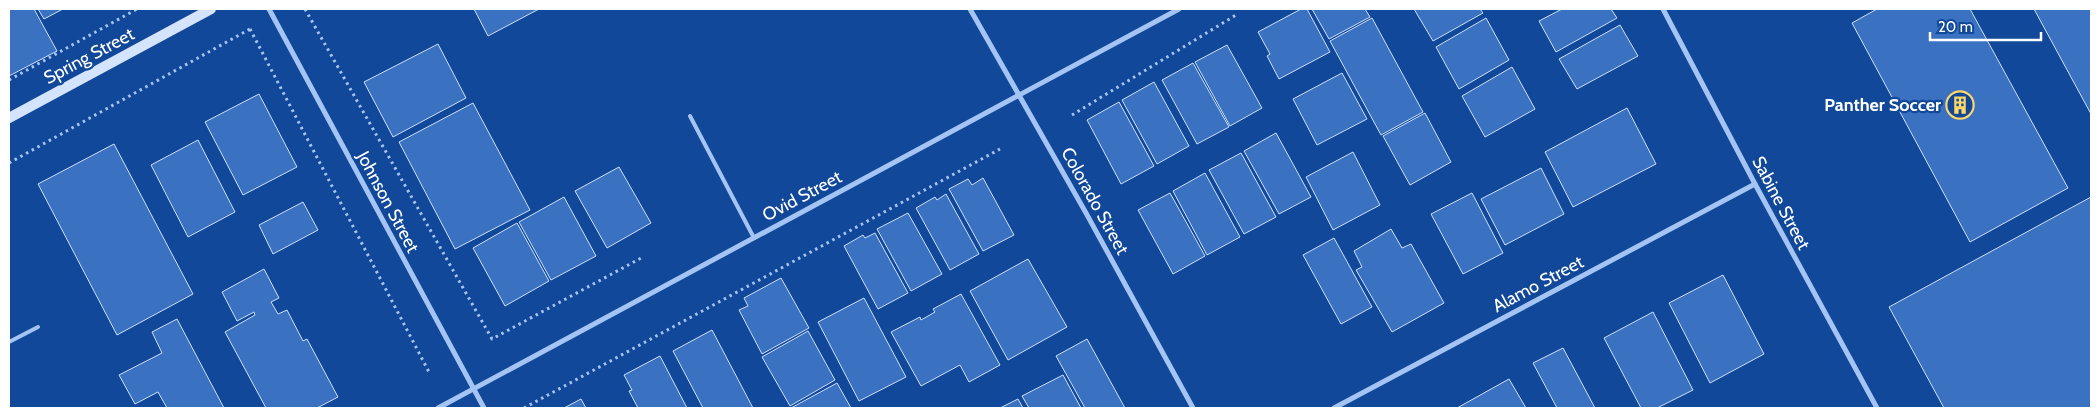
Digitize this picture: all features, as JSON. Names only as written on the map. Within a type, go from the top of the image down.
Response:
[{"type":"street","name":"Spring Street","points":[[9,118],[211,9]]},
{"type":"street","name":"Johnson Street","points":[[270,9],[472,390],[484,408]]},
{"type":"street","name":"Colorado Street","points":[[970,9],[1086,213],[1193,408]]},
{"type":"street","name":"Ovid Street","points":[[438,408],[1179,9]]},
{"type":"street","name":"Sabine Street","points":[[1663,9],[1755,184],[1877,408]]},
{"type":"street","name":"Alamo Street","points":[[1334,408],[1755,184]]},
{"type":"lane","points":[[690,116],[754,238]]},
{"type":"lane","points":[[9,342],[38,327]]},
{"type":"path","points":[[9,80],[137,9]]},
{"type":"path","points":[[305,9],[492,339],[643,257]]},
{"type":"path","points":[[1072,115],[1236,15]]},
{"type":"path","points":[[9,164],[250,29],[430,374]]},
{"type":"path","points":[[524,408],[1000,149]]},
{"type":"building","points":[[9,9],[34,9],[57,51],[9,76]]},
{"type":"building","points":[[38,9],[63,9],[44,19]]},
{"type":"building","points":[[474,9],[539,9],[488,36]]},
{"type":"building","points":[[1301,9],[1307,9],[1330,52],[1279,79],[1267,56],[1270,54],[1258,32]]},
{"type":"building","points":[[1312,9],[1365,9],[1370,17],[1329,39]]},
{"type":"building","points":[[1414,9],[1480,9],[1483,13],[1433,41]]},
{"type":"building","points":[[1562,9],[1611,9],[1617,18],[1556,52],[1539,21]]},
{"type":"building","name":"Panther Soccer","points":[[1877,9],[1970,9],[2068,188],[1970,242],[1852,23]]},
{"type":"building","points":[[2034,9],[2091,9],[2091,114]]},
{"type":"building","points":[[1372,18],[1423,112],[1381,135],[1330,41]]},
{"type":"building","points":[[1486,18],[1509,60],[1459,89],[1436,47]]},
{"type":"building","points":[[1620,25],[1638,56],[1577,89],[1559,59]]},
{"type":"building","points":[[438,44],[466,98],[393,137],[364,82]]},
{"type":"building","points":[[1227,45],[1262,108],[1230,126],[1195,62]]},
{"type":"building","points":[[1193,63],[1229,127],[1197,144],[1162,80]]},
{"type":"building","points":[[1512,67],[1535,109],[1485,137],[1462,96]]},
{"type":"building","points":[[1342,73],[1367,119],[1317,145],[1293,99]]},
{"type":"building","points":[[1154,82],[1189,146],[1157,164],[1122,100]]},
{"type":"building","points":[[259,94],[297,167],[243,195],[205,122]]},
{"type":"building","points":[[1119,102],[1154,166],[1121,184],[1087,120]]},
{"type":"building","points":[[473,103],[530,210],[455,249],[399,142]]},
{"type":"building","points":[[1627,108],[1656,164],[1573,207],[1545,152]]},
{"type":"building","points":[[1425,113],[1451,162],[1410,185],[1383,136]]},
{"type":"building","points":[[1276,133],[1311,197],[1279,214],[1244,151]]},
{"type":"building","points":[[198,140],[235,212],[188,237],[151,165]]},
{"type":"building","points":[[114,144],[193,294],[117,335],[38,184]]},
{"type":"building","points":[[1353,152],[1380,205],[1333,230],[1306,177]]},
{"type":"building","points":[[1241,153],[1276,217],[1244,234],[1209,170]]},
{"type":"building","points":[[619,167],[651,223],[607,248],[575,191]]},
{"type":"building","points":[[1541,168],[1564,214],[1505,245],[1481,199]]},
{"type":"building","points":[[1205,173],[1240,237],[1207,255],[1173,191]]},
{"type":"building","points":[[983,178],[1014,235],[983,251],[949,189],[968,179],[972,185]]},
{"type":"building","points":[[1170,193],[1205,256],[1173,274],[1138,210]]},
{"type":"building","points":[[1472,193],[1503,253],[1463,274],[1431,214]]},
{"type":"building","points":[[946,194],[979,254],[950,270],[916,208],[935,197],[937,200]]},
{"type":"building","points":[[564,197],[596,256],[551,280],[519,222]]},
{"type":"building","points":[[2091,197],[2091,408],[1944,408],[1889,307]]},
{"type":"building","points":[[303,202],[318,230],[273,254],[259,225]]},
{"type":"building","points":[[908,213],[942,274],[911,291],[877,229]]},
{"type":"building","points":[[517,223],[549,281],[505,306],[473,248]]},
{"type":"building","points":[[1391,229],[1402,248],[1411,244],[1444,303],[1392,332],[1356,270],[1362,267],[1354,251]]},
{"type":"building","points":[[875,233],[908,293],[878,309],[844,246],[863,235],[865,238]]},
{"type":"building","points":[[1334,238],[1372,307],[1341,324],[1303,255]]},
{"type":"building","points":[[1028,259],[1067,327],[1008,360],[970,291]]},
{"type":"building","points":[[264,269],[279,298],[271,302],[278,314],[287,310],[303,341],[307,339],[338,397],[317,408],[266,408],[225,332],[255,315],[254,312],[237,321],[222,292]]},
{"type":"building","points":[[1723,275],[1764,354],[1710,383],[1669,303]]},
{"type":"building","points":[[781,278],[809,328],[762,354],[739,310],[748,306],[744,298]]},
{"type":"building","points":[[961,294],[1000,365],[969,382],[960,365],[921,386],[891,332],[920,317],[921,320],[935,312],[933,309]]},
{"type":"building","points":[[864,298],[906,377],[859,401],[818,322]]},
{"type":"building","points":[[1653,312],[1693,390],[1657,408],[1641,408],[1604,338]]},
{"type":"building","points":[[177,319],[224,408],[167,408],[158,392],[135,404],[119,375],[162,353],[152,332]]},
{"type":"building","points":[[712,330],[753,408],[703,408],[673,351]]},
{"type":"building","points":[[808,331],[835,380],[790,406],[762,357]]},
{"type":"building","points":[[1087,339],[1125,408],[1085,408],[1056,356]]},
{"type":"building","points":[[1563,348],[1595,408],[1557,408],[1533,363]]},
{"type":"building","points":[[660,356],[687,408],[638,408],[629,391],[632,390],[624,375]]},
{"type":"building","points":[[1063,375],[1081,408],[1029,408],[1022,396]]},
{"type":"building","points":[[1509,379],[1526,408],[1457,408]]},
{"type":"building","points":[[837,383],[851,408],[791,408]]},
{"type":"building","points":[[581,399],[586,408],[564,408]]},
{"type":"building","points":[[1018,399],[1023,408],[1000,408]]},
{"type":"place","name":"Panther Soccer","points":[[1960,105]]}]
